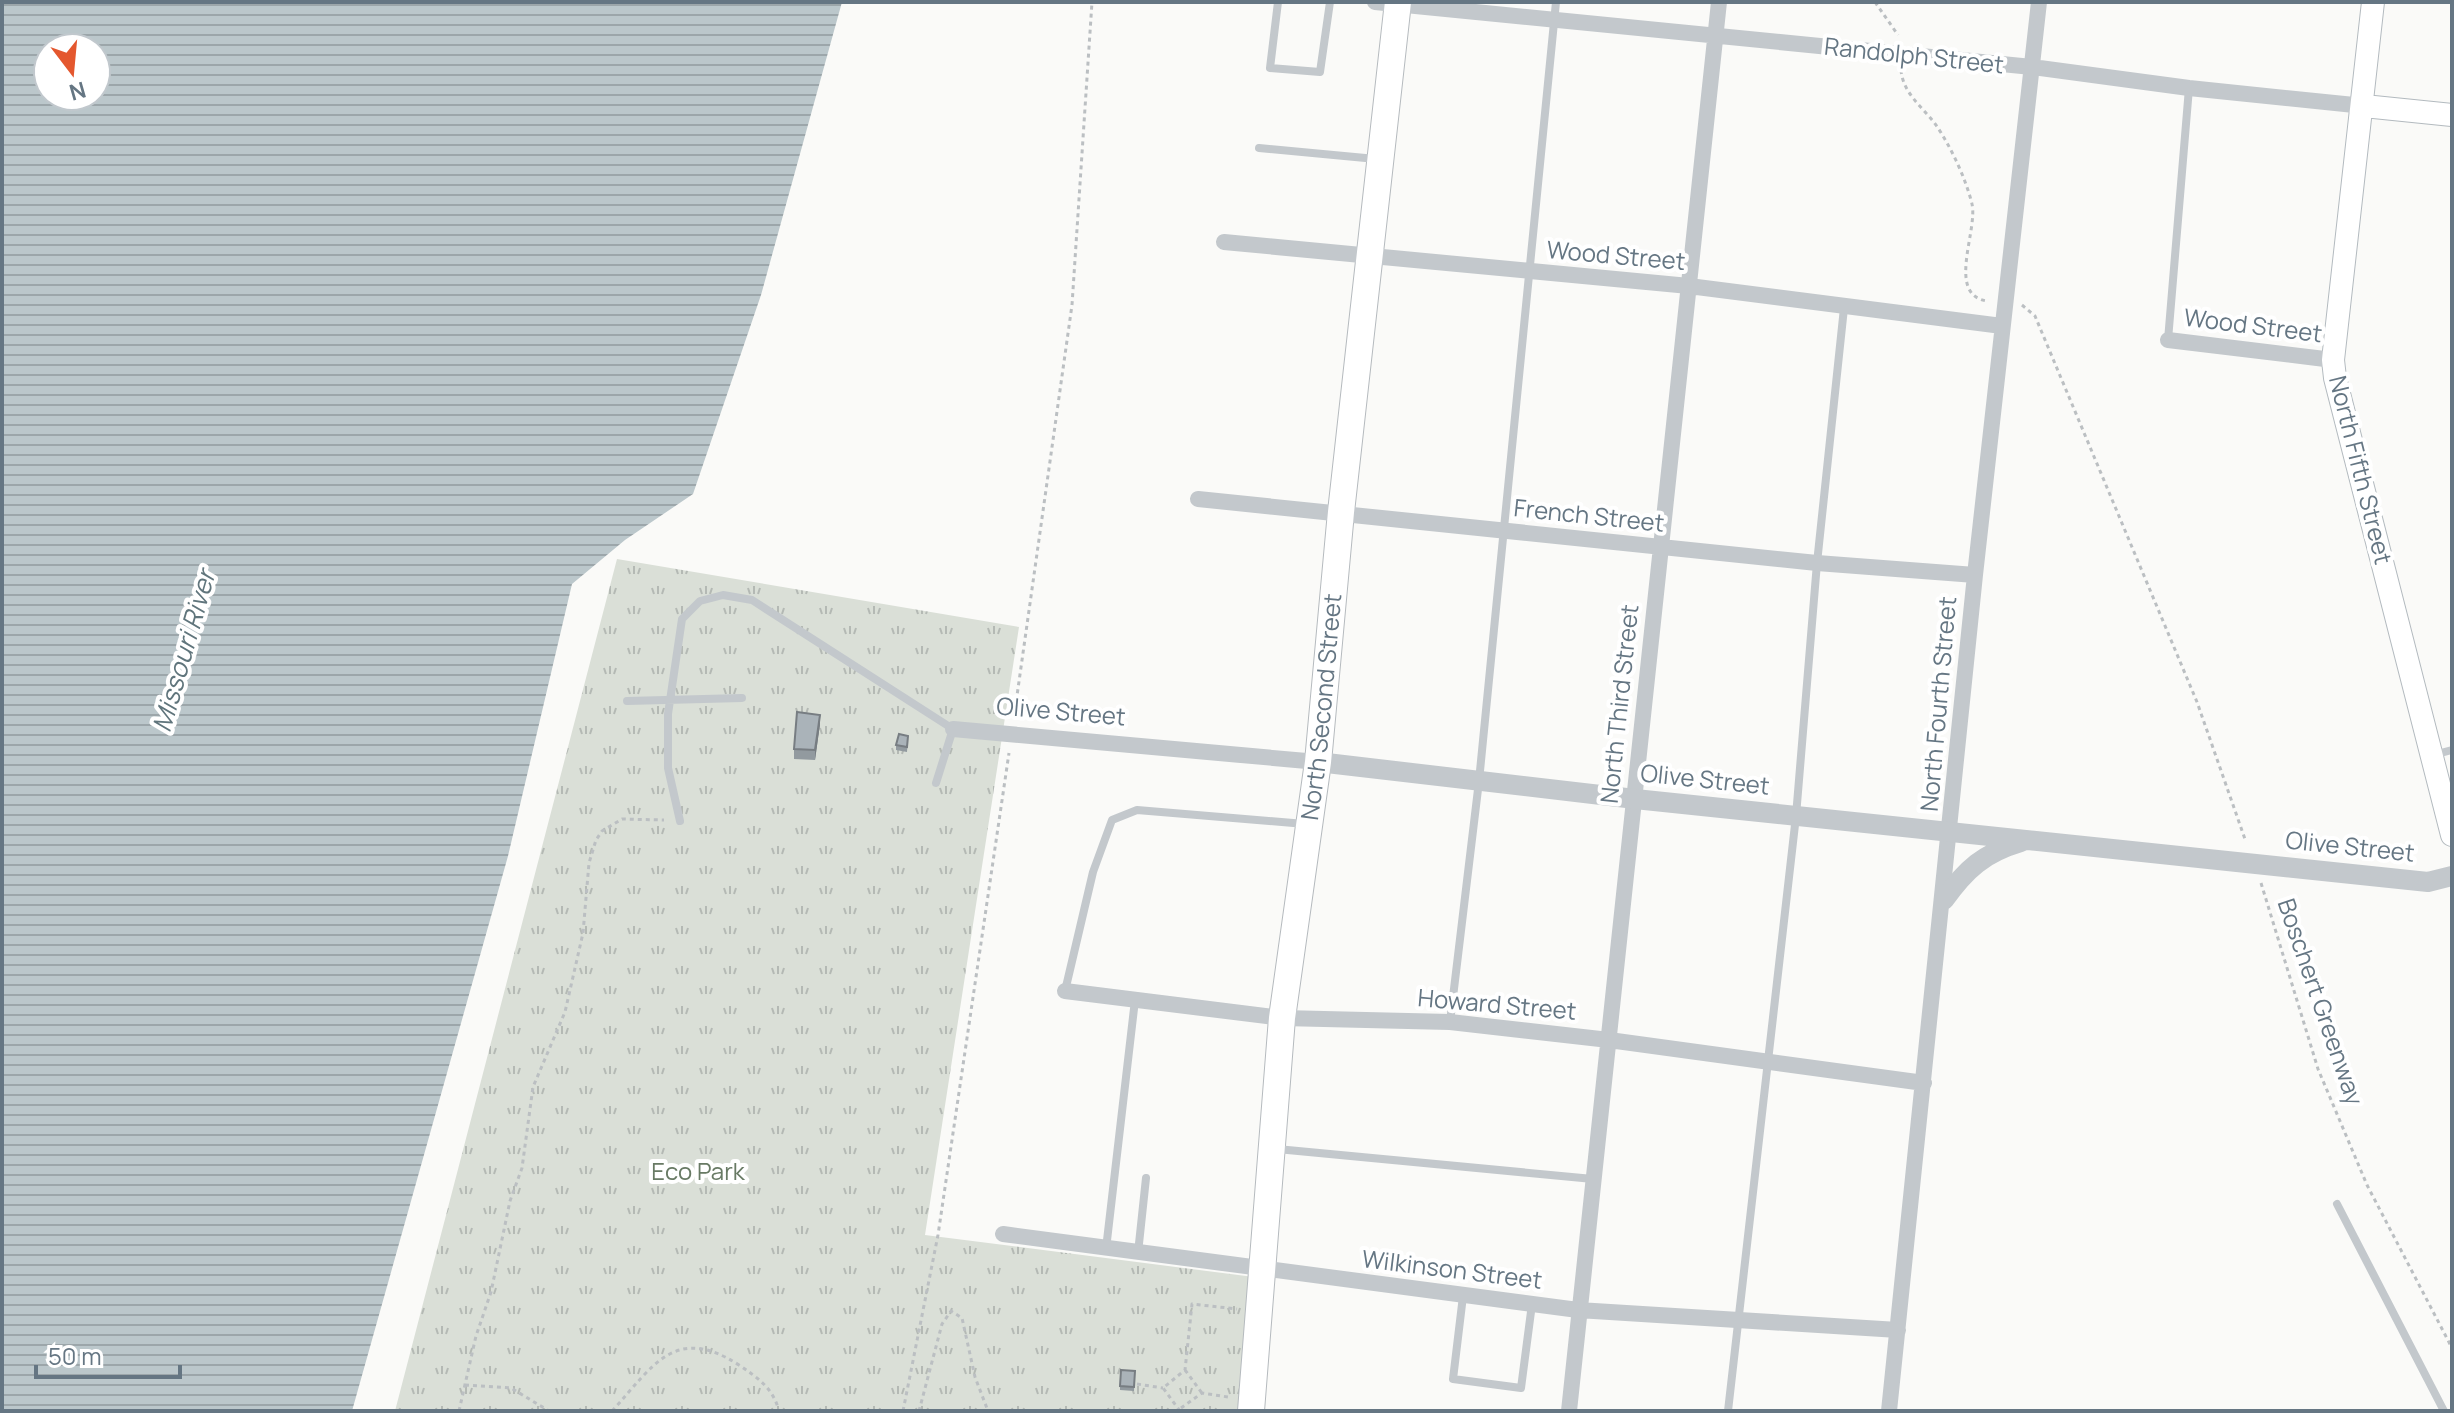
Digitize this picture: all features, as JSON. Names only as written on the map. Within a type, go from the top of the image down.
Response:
[{"type":"main road","name":"North Fifth Street","points":[[2373,2],[2364,106],[2333,360],[2335,378],[2442,753],[2451,829]]},
{"type":"main road","name":"North Second Street","points":[[1241,1404],[1263,1271],[1282,1018],[1318,762],[1341,512],[1381,159],[1390,3]]},
{"type":"main road","name":"Randolph Street","points":[[2364,106],[2452,115]]},
{"type":"street","name":"North Third Street","points":[[1569,1411],[1719,2]]},
{"type":"street","name":"North Fourth Street","points":[[1889,1411],[1952,833],[1975,575],[2039,2]]},
{"type":"street","name":"Randolph Street","points":[[1390,3],[1555,10],[1715,35],[2032,67],[2189,88],[2364,106]]},
{"type":"street","name":"Wood Street","points":[[1224,242],[1689,286],[2002,326]]},
{"type":"street","name":"Wood Street","points":[[2168,340],[2333,360]]},
{"type":"street","name":"French Street","points":[[1198,499],[1659,548],[1975,575]]},
{"type":"street","name":"Olive Street","points":[[953,729],[1318,762],[1635,799],[1952,833],[2031,838],[2428,882],[2452,876]]},
{"type":"street","points":[[1944,900],[1975,861],[1991,851],[2031,838]]},
{"type":"street","name":"Howard Street","points":[[1065,991],[1282,1018],[1450,1022],[1609,1040],[1924,1083]]},
{"type":"street","name":"Wilkinson Street","points":[[1003,1234],[1263,1271],[1578,1310],[1898,1330]]},
{"type":"lane","points":[[1278,2],[1270,68],[1320,72],[1330,2]]},
{"type":"lane","points":[[1450,1022],[1479,781],[1555,10]]},
{"type":"lane","points":[[2168,340],[2189,88]]},
{"type":"lane","points":[[1259,148],[1381,159]]},
{"type":"lane","points":[[1728,1411],[1796,816],[1817,563],[1844,308]]},
{"type":"lane","points":[[680,821],[668,768],[669,701],[682,619],[700,601],[723,595],[752,600],[953,729],[936,783]]},
{"type":"lane","points":[[627,701],[742,698]]},
{"type":"lane","points":[[1065,991],[1093,872],[1112,820],[1137,810],[1309,824]]},
{"type":"lane","points":[[1106,1249],[1135,1000]]},
{"type":"lane","points":[[1272,1148],[1593,1179]]},
{"type":"lane","points":[[1138,1254],[1146,1178]]},
{"type":"lane","points":[[2337,1204],[2444,1411]]},
{"type":"lane","points":[[1463,1296],[1453,1379],[1521,1388],[1532,1304]]},
{"type":"path","points":[[1014,718],[1072,305],[1092,2]]},
{"type":"path","points":[[1875,2],[1901,41]]},
{"type":"path","points":[[1901,65],[1910,95],[1938,128],[1968,190],[1974,219],[1964,278],[1971,293],[1988,301]]},
{"type":"path","points":[[2021,305],[2035,316],[2134,546],[2197,702],[2248,846]]},
{"type":"path","points":[[903,1411],[938,1235],[1010,746]]},
{"type":"path","points":[[459,1411],[476,1336],[491,1292],[510,1201],[522,1168],[533,1087],[565,1012],[583,933],[589,863],[596,840],[602,831],[622,819],[680,821]]},
{"type":"path","name":"Boschert Greenway","points":[[2261,882],[2318,1069],[2367,1185],[2452,1348]]},
{"type":"path","points":[[1240,1310],[1192,1304],[1185,1370],[1202,1393],[1241,1404]]},
{"type":"path","points":[[919,1411],[942,1324],[951,1311],[962,1318],[975,1377],[988,1411]]},
{"type":"path","points":[[612,1411],[655,1363],[674,1349],[697,1346],[720,1353],[760,1379],[775,1397],[779,1411]]},
{"type":"path","points":[[1163,1388],[1185,1370]]},
{"type":"path","points":[[1137,1384],[1163,1388],[1180,1410],[1202,1393]]},
{"type":"path","points":[[465,1385],[511,1388],[549,1411]]},
{"type":"green space","name":"Eco Park","points":[[617,559],[1019,627],[925,1235],[1254,1277],[1241,1411],[395,1411]]},
{"type":"water","name":"Missouri River","points":[[2,2],[842,2],[761,295],[693,494],[625,540],[572,584],[508,856],[352,1411],[2,1411]]},
{"type":"building","points":[[797,712],[820,715],[815,750],[794,749]]},
{"type":"building","points":[[899,734],[908,736],[907,747],[896,745]]},
{"type":"building","points":[[1121,1370],[1135,1371],[1134,1387],[1120,1386]]}]
